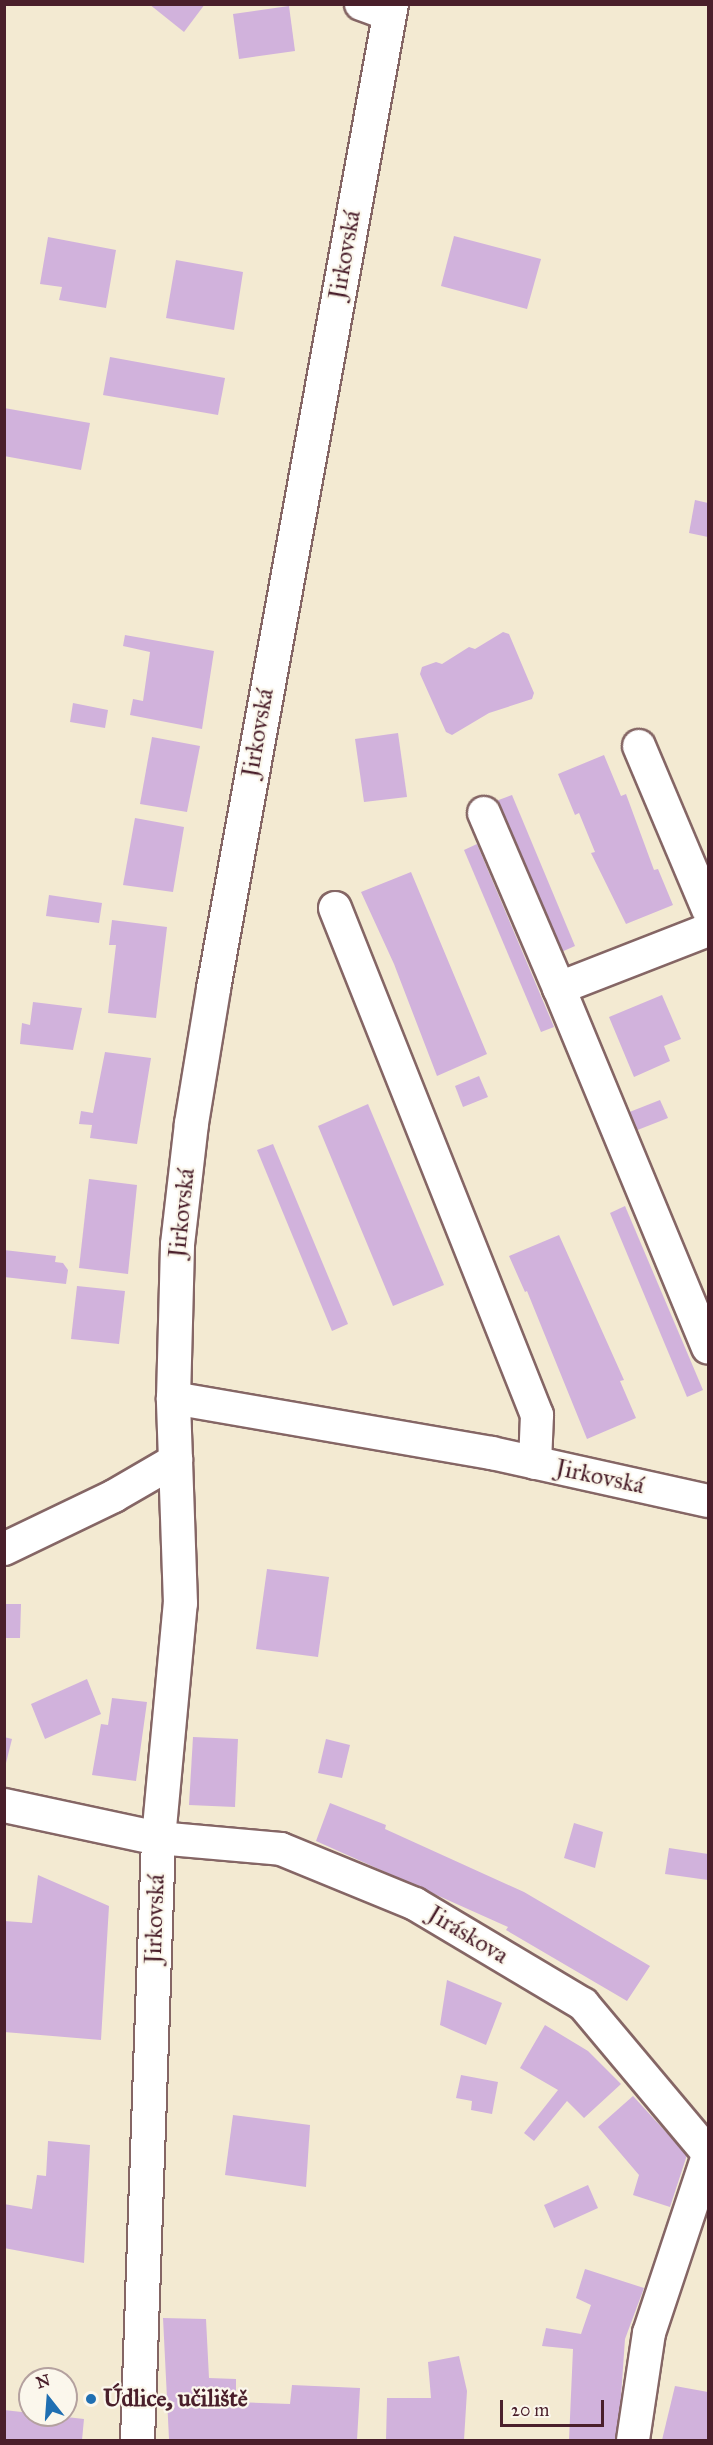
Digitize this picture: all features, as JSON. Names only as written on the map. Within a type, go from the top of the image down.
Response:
[{"type":"street","name":"Jirkovská","points":[[137,2440],[158,1838],[180,1602],[173,1398],[177,1244],[191,1123],[379,71],[380,8]]},
{"type":"street","points":[[639,746],[708,909]]},
{"type":"street","points":[[484,813],[559,988],[697,1285],[708,1347]]},
{"type":"street","points":[[334,908],[537,1415],[535,1463]]},
{"type":"street","points":[[559,988],[708,930]]},
{"type":"street","name":"Jirkovská","points":[[173,1398],[535,1463],[708,1501]]},
{"type":"street","points":[[4,1549],[114,1496],[176,1460]]},
{"type":"street","points":[[4,1805],[158,1838]]},
{"type":"street","name":"Jiráskova","points":[[158,1838],[281,1849],[415,1904],[583,2004],[708,2155],[649,2333],[633,2440]]},
{"type":"building","points":[[149,4],[205,4],[184,32]]},
{"type":"building","points":[[289,6],[295,51],[239,59],[233,14]]},
{"type":"building","points":[[454,236],[541,259],[527,309],[441,286]]},
{"type":"building","points":[[48,237],[116,250],[106,308],[59,300],[62,287],[40,284]]},
{"type":"building","points":[[176,260],[243,272],[234,330],[166,318]]},
{"type":"building","points":[[110,357],[225,378],[218,415],[103,395]]},
{"type":"building","points":[[4,408],[90,423],[81,470],[4,456]]},
{"type":"building","points":[[695,500],[708,503],[708,537],[689,533]]},
{"type":"building","points":[[503,632],[509,634],[534,693],[532,699],[489,713],[452,735],[446,732],[420,674],[422,667],[436,662],[442,664],[469,647],[475,649]]},
{"type":"building","points":[[125,635],[214,651],[202,729],[130,715],[133,699],[143,701],[150,652],[123,646]]},
{"type":"building","points":[[73,703],[108,710],[105,728],[70,722]]},
{"type":"building","points":[[398,733],[407,797],[364,802],[355,739]]},
{"type":"building","points":[[152,737],[200,746],[187,812],[140,804]]},
{"type":"building","points":[[604,755],[621,796],[626,794],[654,870],[658,869],[673,905],[626,924],[591,853],[595,852],[579,813],[575,815],[558,774]]},
{"type":"building","points":[[512,795],[575,946],[559,953],[496,801]]},
{"type":"building","points":[[135,818],[184,827],[173,892],[123,885]]},
{"type":"building","points":[[477,844],[554,1027],[541,1032],[464,850]]},
{"type":"building","points":[[411,872],[487,1054],[437,1076],[394,964],[361,892]]},
{"type":"building","points":[[49,895],[102,903],[99,923],[46,916]]},
{"type":"building","points":[[112,920],[167,927],[156,1018],[108,1013],[116,945],[109,945]]},
{"type":"building","points":[[662,995],[681,1039],[664,1046],[670,1061],[634,1077],[609,1017]]},
{"type":"building","points":[[33,1002],[82,1008],[73,1050],[20,1044],[22,1023],[30,1025]]},
{"type":"building","points":[[105,1052],[151,1058],[137,1144],[90,1138],[92,1125],[79,1124],[81,1111],[93,1113]]},
{"type":"building","points":[[479,1076],[488,1097],[463,1107],[455,1086]]},
{"type":"building","points":[[660,1100],[668,1118],[635,1131],[627,1113]]},
{"type":"building","points":[[368,1104],[444,1285],[393,1306],[318,1126]]},
{"type":"building","points":[[273,1144],[348,1324],[332,1331],[257,1150]]},
{"type":"building","points":[[89,1179],[137,1185],[128,1274],[79,1268]]},
{"type":"building","points":[[625,1206],[703,1390],[687,1397],[610,1213]]},
{"type":"building","points":[[559,1235],[624,1380],[620,1381],[636,1418],[587,1439],[527,1291],[525,1292],[509,1256]]},
{"type":"building","points":[[4,1250],[56,1256],[55,1262],[63,1263],[68,1270],[66,1284],[4,1277]]},
{"type":"building","points":[[77,1286],[125,1291],[119,1344],[71,1339]]},
{"type":"building","points":[[267,1569],[329,1577],[318,1657],[256,1649]]},
{"type":"building","points":[[4,1604],[21,1604],[20,1638],[4,1638]]},
{"type":"building","points":[[87,1679],[101,1714],[45,1739],[31,1704]]},
{"type":"building","points":[[112,1698],[147,1702],[136,1781],[92,1775],[101,1724],[108,1725]]},
{"type":"building","points":[[4,1737],[12,1739],[5,1767],[4,1767]]},
{"type":"building","points":[[193,1737],[238,1739],[235,1807],[189,1805]]},
{"type":"building","points":[[326,1739],[350,1745],[342,1778],[318,1773]]},
{"type":"building","points":[[330,1803],[386,1825],[385,1829],[524,1892],[650,1966],[627,2001],[506,1930],[508,1927],[316,1841]]},
{"type":"building","points":[[574,1823],[603,1832],[595,1868],[564,1858]]},
{"type":"building","points":[[669,1848],[708,1854],[708,1880],[665,1874]]},
{"type":"building","points":[[38,1875],[109,1906],[101,2040],[4,2032],[4,1921],[32,1923]]},
{"type":"building","points":[[447,1980],[502,2003],[486,2045],[440,2025]]},
{"type":"building","points":[[545,2025],[588,2051],[621,2084],[584,2118],[567,2101],[534,2141],[524,2133],[558,2090],[520,2068]]},
{"type":"building","points":[[461,2075],[498,2082],[492,2114],[471,2110],[472,2101],[456,2098]]},
{"type":"building","points":[[633,2096],[687,2155],[670,2207],[633,2195],[639,2175],[598,2127]]},
{"type":"building","points":[[233,2115],[310,2125],[306,2187],[225,2175]]},
{"type":"building","points":[[48,2141],[90,2145],[84,2263],[4,2248],[4,2204],[32,2209],[37,2175],[46,2176]]},
{"type":"building","points":[[588,2185],[598,2208],[554,2228],[544,2205]]},
{"type":"building","points":[[585,2269],[644,2288],[625,2339],[618,2440],[569,2440],[573,2349],[542,2346],[546,2328],[581,2334],[591,2305],[576,2298]]},
{"type":"building","points":[[163,2318],[206,2319],[209,2378],[236,2379],[236,2402],[290,2404],[292,2385],[360,2388],[357,2440],[169,2439]]},
{"type":"building","points":[[459,2356],[467,2391],[464,2440],[386,2440],[387,2398],[431,2398],[428,2362]]},
{"type":"building","points":[[675,2386],[708,2392],[708,2440],[662,2440]]},
{"type":"building","points":[[4,2410],[18,2412],[18,2427],[78,2427],[78,2418],[84,2419],[82,2440],[4,2440]]},
{"type":"place","name":"Údlice, učiliště","points":[[91,2399]]}]
